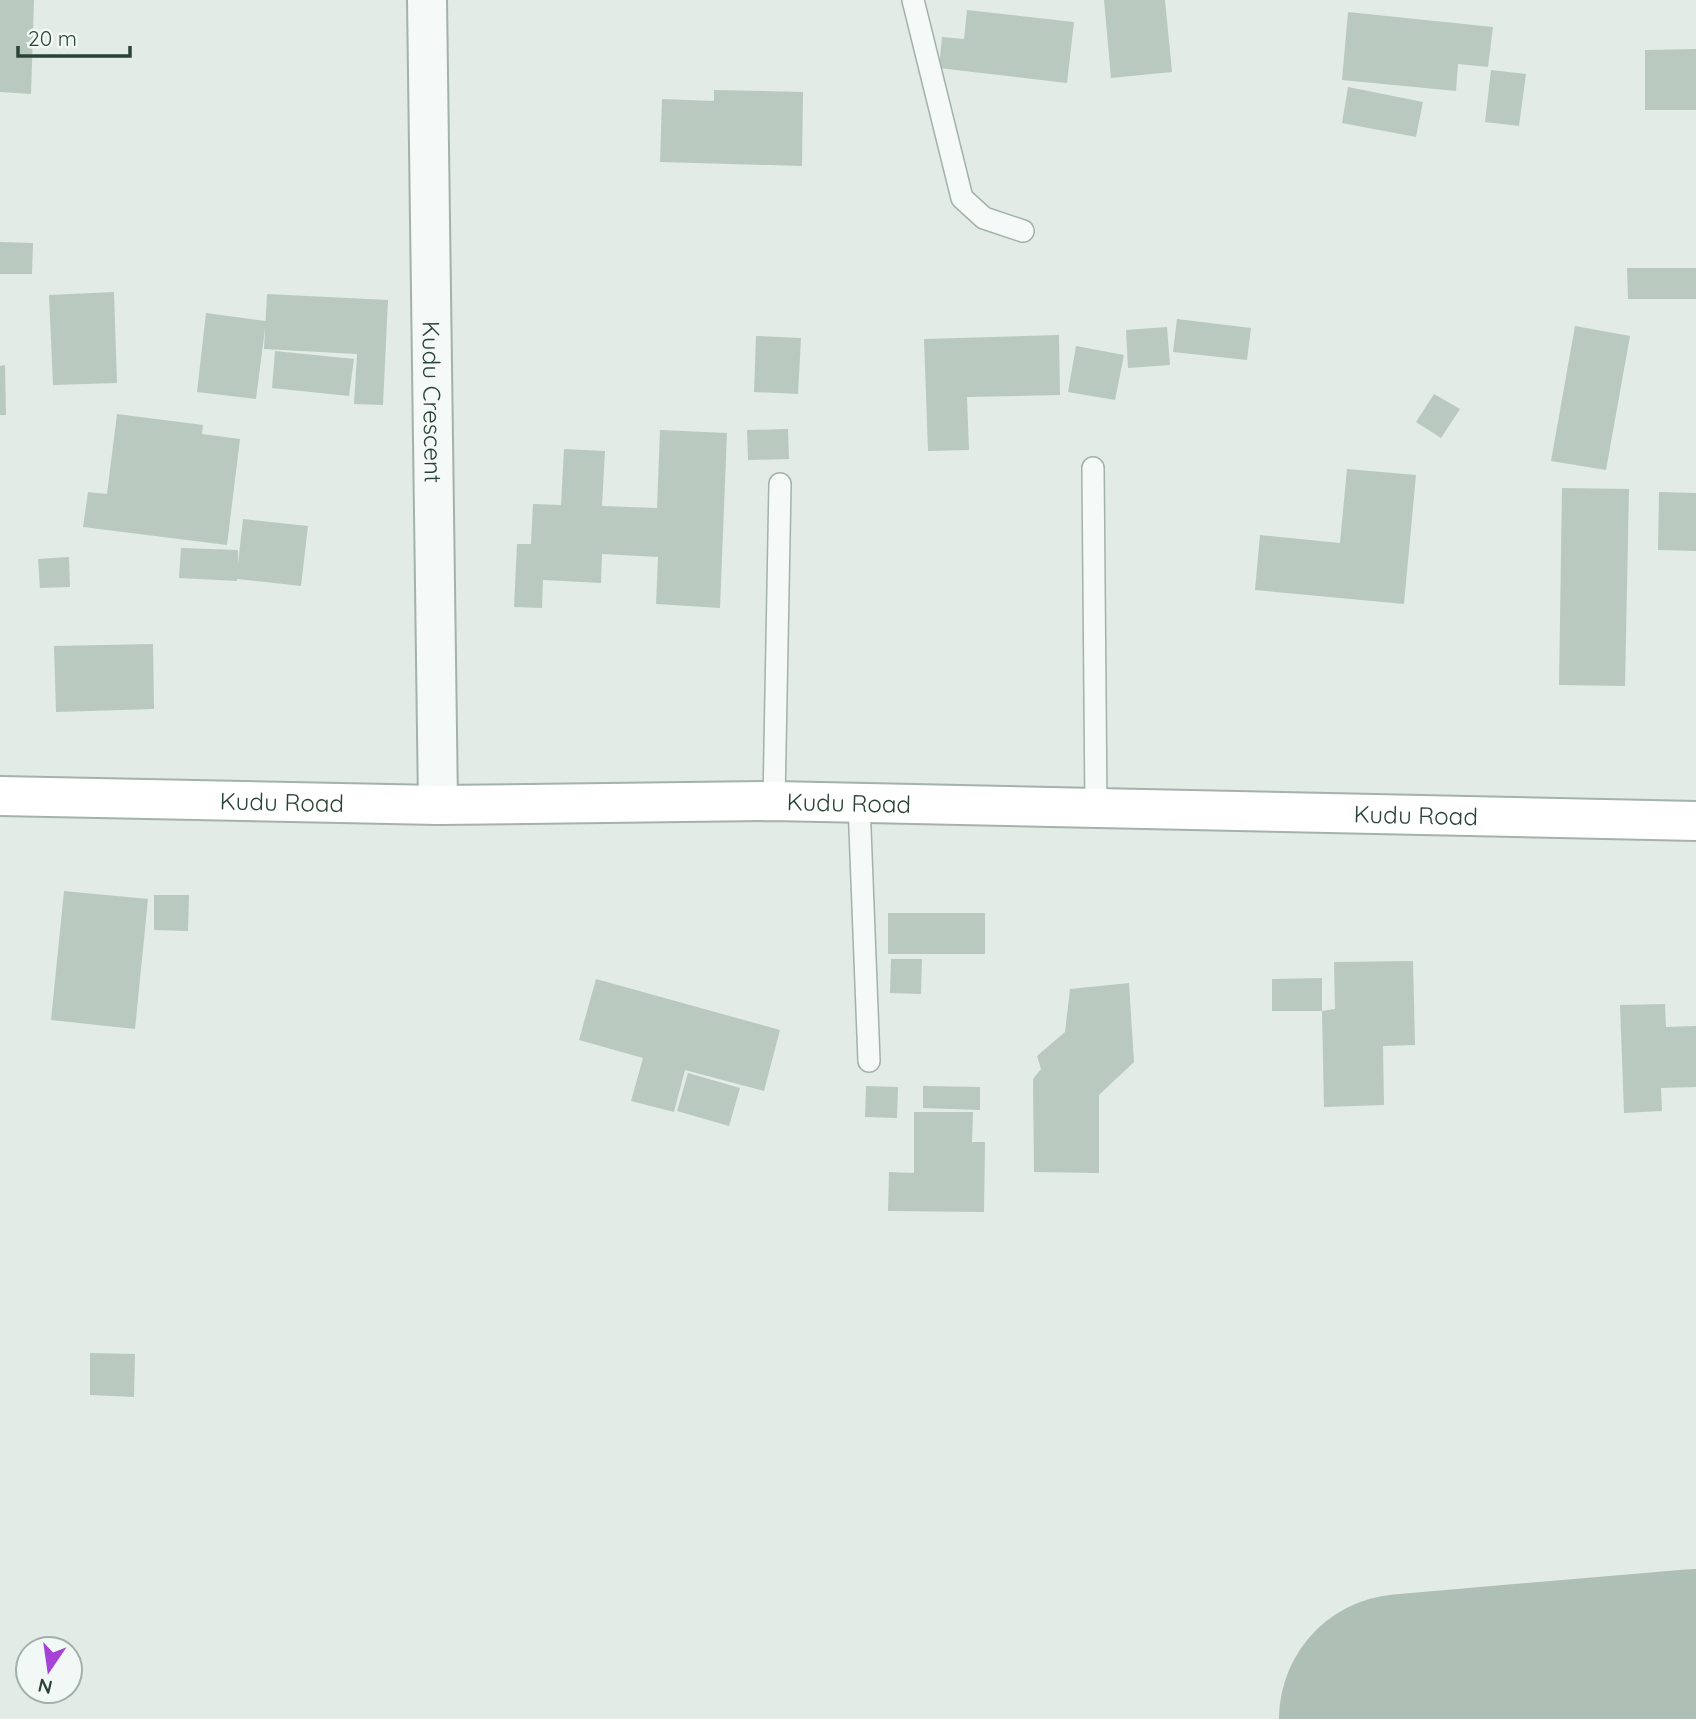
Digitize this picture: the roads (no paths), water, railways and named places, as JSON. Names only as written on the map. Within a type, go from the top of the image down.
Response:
[{"type":"street","name":"Kudu Crescent","points":[[427,0],[438,805]]},
{"type":"street","name":"Kudu Road","points":[[0,796],[438,805],[774,801],[1696,821]]},
{"type":"lane","points":[[913,0],[962,198],[984,218],[1023,231]]},
{"type":"lane","points":[[1093,468],[1096,808]]},
{"type":"lane","points":[[774,801],[780,484]]},
{"type":"lane","points":[[859,803],[869,1061]]}]
